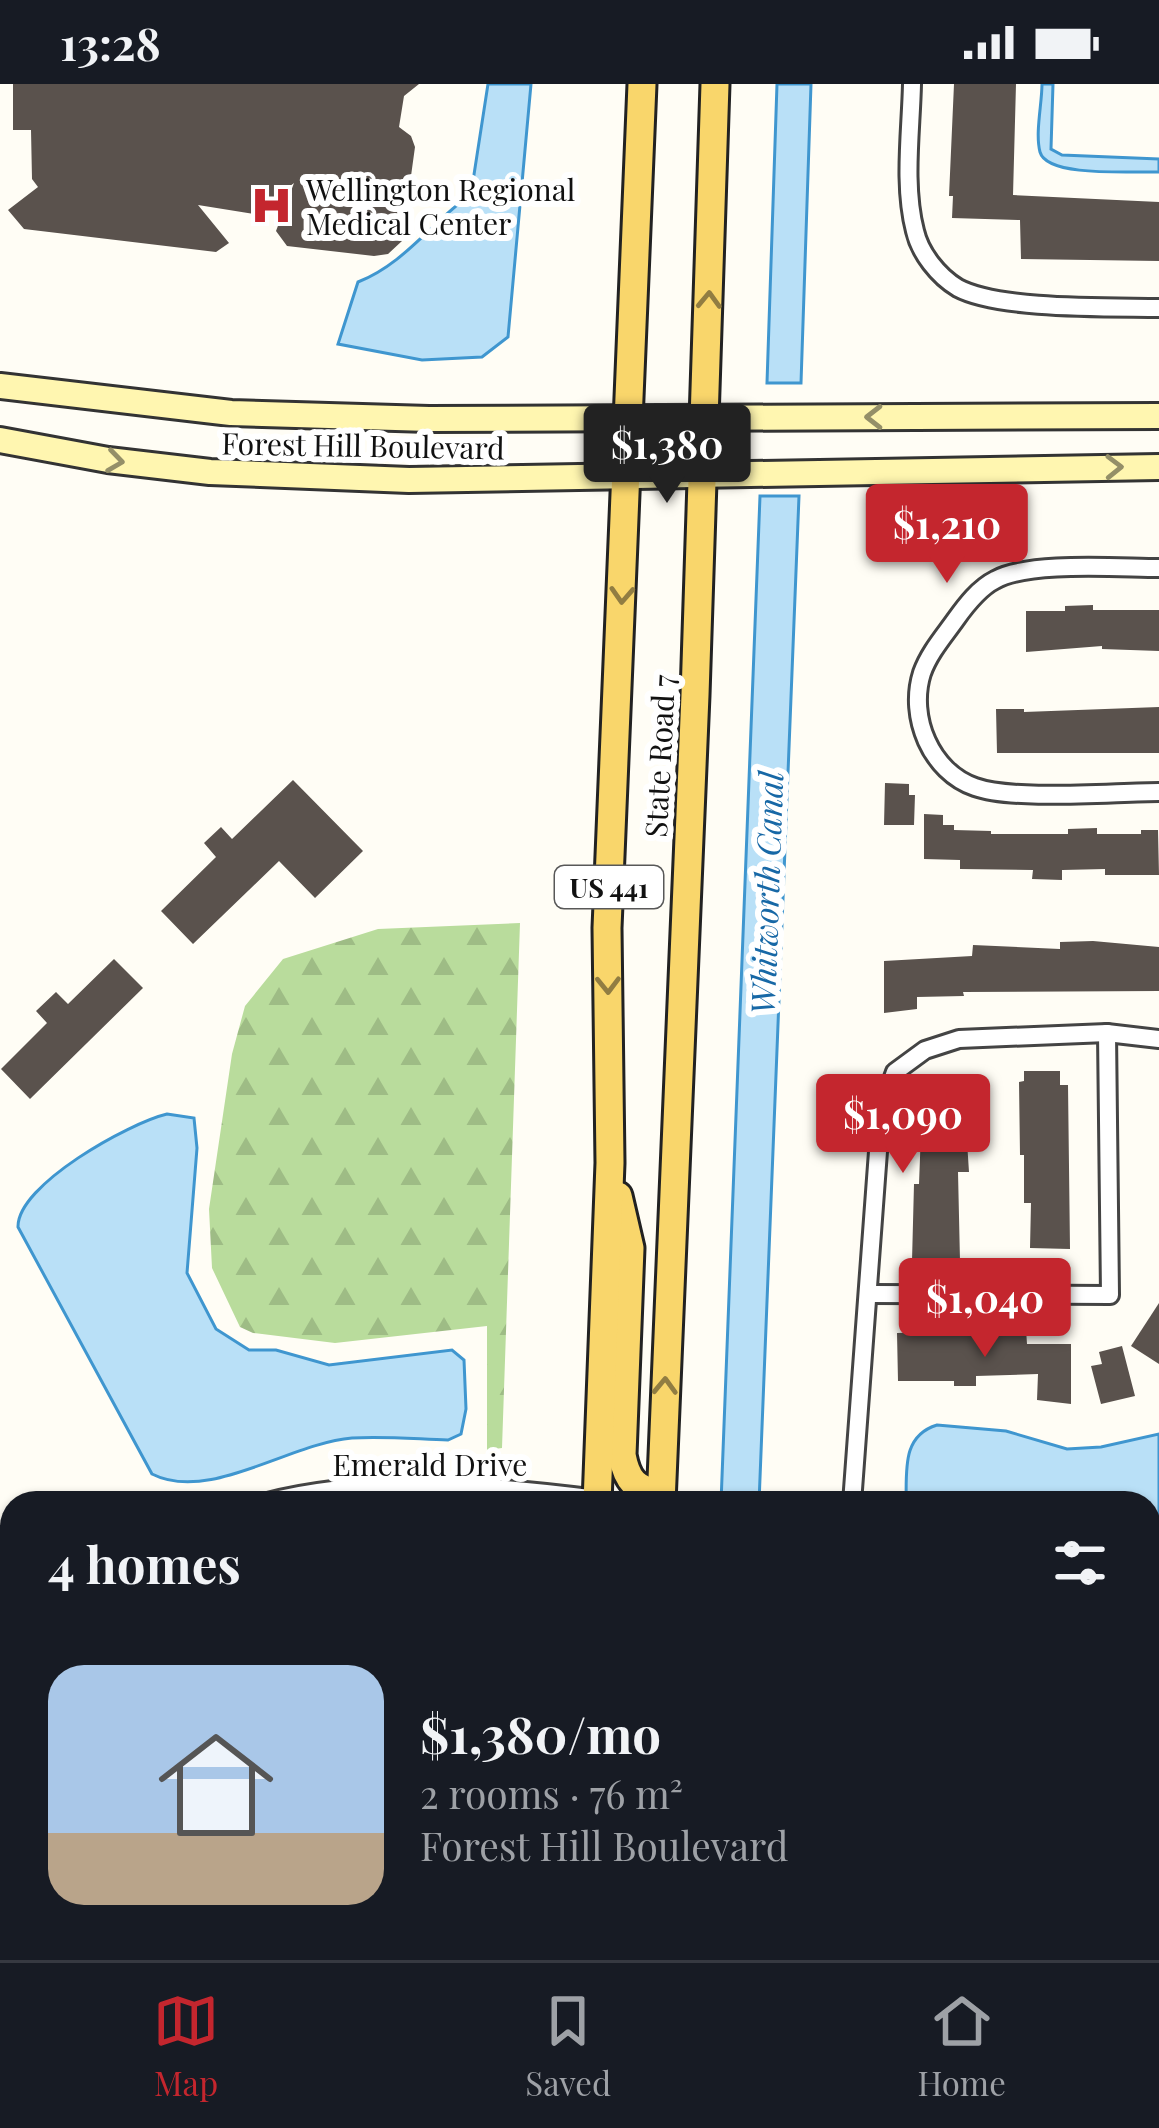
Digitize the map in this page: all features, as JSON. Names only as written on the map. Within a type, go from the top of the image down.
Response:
[{"type":"main road","name":"State Road 7","points":[[598,1491],[610,1163],[607,928],[642,84]]},
{"type":"main road","name":"State Road 7","points":[[661,1491],[716,84]]},
{"type":"main road","name":"Forest Hill Boulevard","points":[[0,386],[231,413],[429,419],[1159,416]]},
{"type":"main road","name":"Forest Hill Boulevard","points":[[0,440],[210,472],[409,480],[1159,467]]},
{"type":"main road","points":[[610,1163],[630,1248],[622,1454],[626,1476],[641,1491]]},
{"type":"street","points":[[912,84],[909,196],[915,235],[933,267],[959,288],[991,298],[1159,308]]},
{"type":"street","points":[[1159,568],[1039,569],[996,578],[968,602],[921,675],[918,706],[932,752],[946,770],[974,787],[1008,792],[1159,792]]},
{"type":"street","points":[[869,1294],[1110,1295],[1107,1033]]},
{"type":"street","points":[[853,1491],[881,1112],[895,1072],[926,1050],[959,1039],[1107,1033],[1159,1039]]},
{"type":"street","name":"Emerald Drive","points":[[322,1491],[347,1486],[514,1491]]},
{"type":"green space","points":[[520,923],[502,1448],[487,1450],[487,1326],[335,1343],[253,1333],[240,1327],[212,1268],[209,1209],[232,1054],[245,1006],[283,959],[378,929]]},
{"type":"water","points":[[488,84],[531,84],[508,337],[482,357],[422,360],[338,344],[358,282],[403,254],[471,194]]},
{"type":"water","points":[[777,84],[811,84],[801,383],[767,383]]},
{"type":"water","points":[[1042,84],[1053,84],[1051,149],[1062,155],[1159,159],[1159,172],[1074,169],[1046,160],[1040,152],[1038,127]]},
{"type":"water","name":"Whitworth Canal","points":[[760,496],[799,496],[759,1491],[721,1491]]},
{"type":"water","points":[[167,1114],[194,1118],[197,1148],[187,1273],[216,1329],[249,1350],[276,1350],[329,1365],[452,1350],[464,1360],[466,1409],[461,1434],[448,1440],[364,1437],[328,1442],[199,1481],[174,1481],[152,1474],[18,1227],[23,1210],[55,1175],[103,1143]]},
{"type":"water","points":[[937,1425],[1006,1431],[1067,1449],[1159,1434],[1159,1491],[906,1491],[908,1456],[925,1430]]},
{"type":"building","points":[[13,84],[419,84],[404,96],[399,127],[411,136],[415,147],[402,241],[388,254],[374,256],[287,246],[276,231],[294,183],[254,214],[198,205],[229,243],[216,252],[24,229],[8,210],[38,187],[32,179],[31,130],[13,130]]},
{"type":"building","points":[[954,84],[1016,84],[1013,195],[1159,202],[1159,261],[1021,259],[1020,220],[952,218]]},
{"type":"building","points":[[1093,605],[1093,610],[1159,610],[1159,651],[1102,646],[1026,652],[1026,611]]},
{"type":"building","points":[[1159,707],[1159,753],[997,753],[996,709]]},
{"type":"building","points":[[293,780],[363,851],[315,898],[279,861],[193,944],[161,911],[216,857],[204,843],[221,827],[232,839]]},
{"type":"building","points":[[885,783],[909,784],[909,795],[915,795],[914,825],[884,825]]},
{"type":"building","points":[[924,814],[943,815],[943,825],[954,825],[954,830],[991,834],[1158,830],[1159,875],[1062,870],[1062,880],[1032,879],[1033,870],[960,869],[960,860],[924,859]]},
{"type":"building","points":[[1060,942],[1159,947],[1159,991],[963,992],[964,996],[917,997],[917,1009],[884,1013],[884,961],[972,956],[973,945],[1060,949]]},
{"type":"building","points":[[114,959],[143,988],[30,1099],[1,1069],[47,1023],[36,1011],[56,992],[68,1004]]},
{"type":"building","points":[[1024,1071],[1060,1071],[1060,1085],[1068,1085],[1070,1249],[1030,1248],[1031,1203],[1024,1203],[1024,1155],[1020,1155],[1019,1082],[1024,1081]]},
{"type":"building","points":[[964,1096],[969,1172],[958,1172],[960,1261],[912,1261],[922,1105],[935,1105],[935,1097]]},
{"type":"building","points":[[1159,1303],[1159,1364],[1131,1346]]},
{"type":"building","points":[[1026,1329],[1027,1344],[1071,1344],[1071,1404],[1037,1400],[1038,1374],[976,1376],[976,1386],[898,1381],[897,1333]]},
{"type":"building","points":[[1122,1346],[1135,1396],[1101,1404],[1091,1366],[1102,1364],[1099,1352]]},
{"type":"place","name":"Wellington Regional Medical Center","points":[[272,206]]}]
